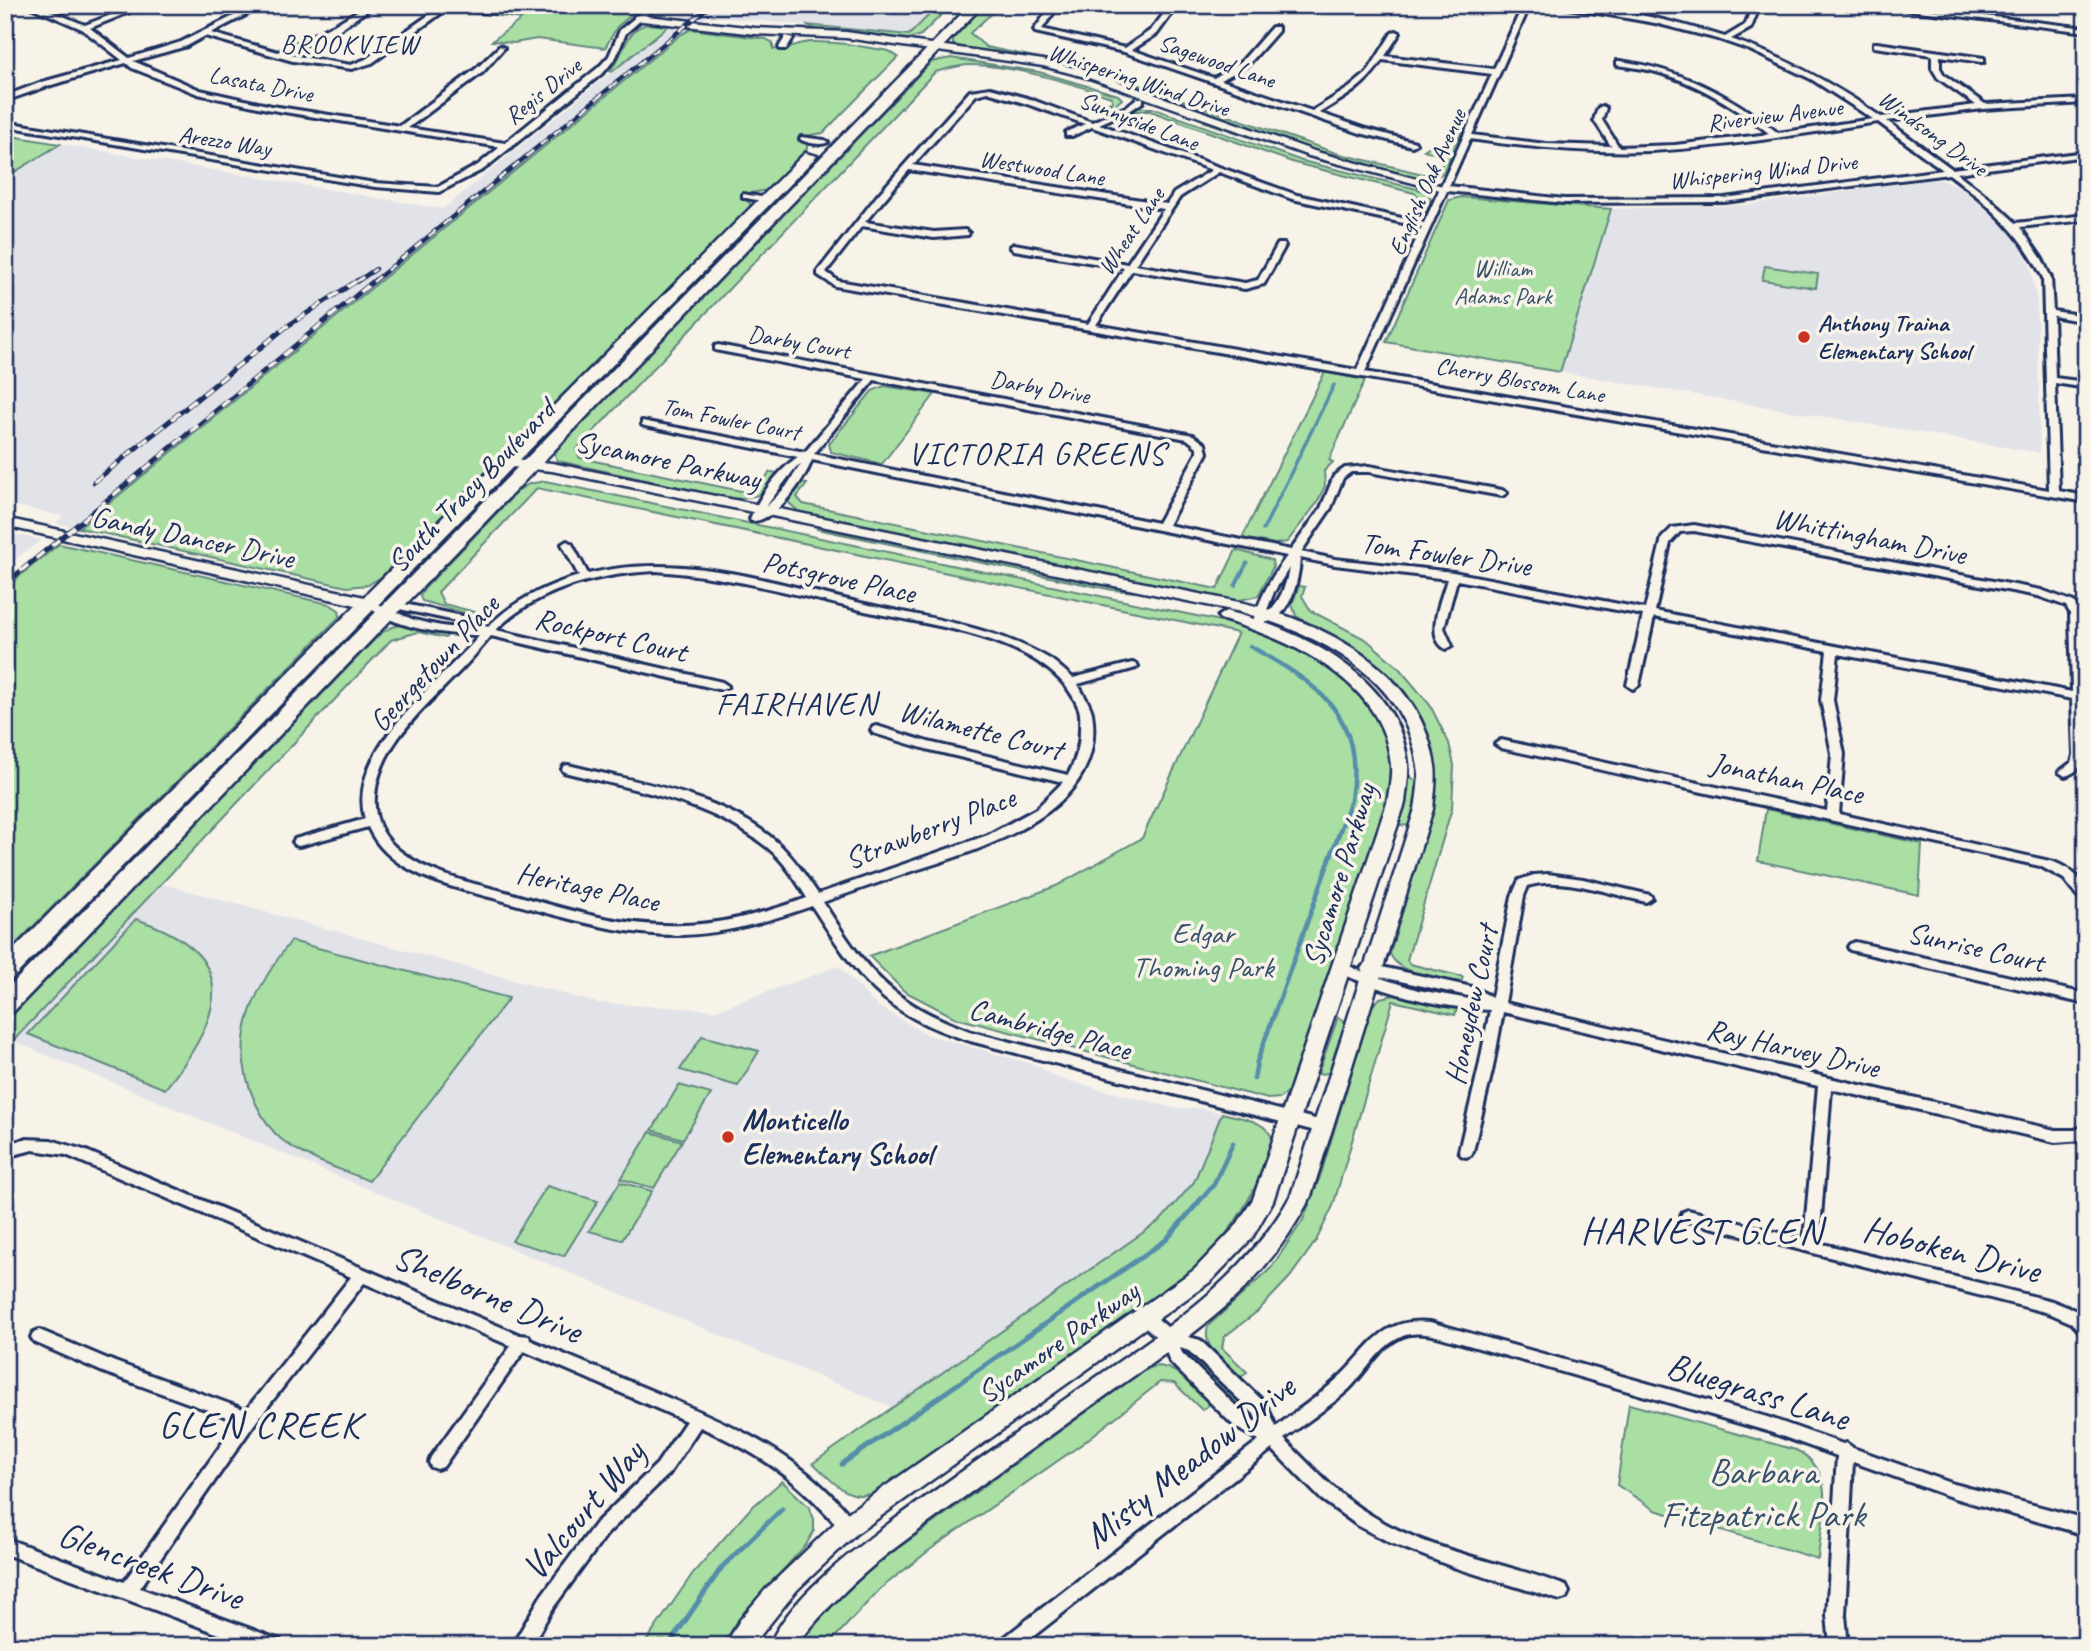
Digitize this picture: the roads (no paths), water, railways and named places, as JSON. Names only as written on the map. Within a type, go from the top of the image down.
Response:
[{"type":"main road","name":"South Tracy Boulevard","points":[[5,1006],[528,467],[926,49],[959,5]]},
{"type":"main road","name":"South Tracy Boulevard","points":[[5,972],[824,142],[977,5]]},
{"type":"main road","name":"Whispering Wind Drive","points":[[638,18],[786,42],[926,49]]},
{"type":"main road","name":"Whispering Wind Drive","points":[[638,18],[755,31],[846,35],[1044,70],[1144,98],[1322,164],[1406,184],[1444,188]]},
{"type":"main road","name":"Sycamore Parkway","points":[[507,463],[1263,618],[1331,640],[1370,668],[1404,704],[1420,738],[1427,769],[1426,798],[1301,1196],[1292,1217],[1262,1261],[1220,1302],[869,1553],[806,1613],[781,1646]]},
{"type":"main road","name":"Gandy Dancer Drive","points":[[5,522],[369,603]]},
{"type":"main road","name":"Sycamore Parkway","points":[[737,1646],[779,1590],[848,1526],[1202,1276],[1244,1232],[1268,1189],[1396,803],[1400,770],[1398,752],[1386,719],[1361,686],[1316,652],[1263,618]]},
{"type":"street","points":[[5,10],[18,5]]},
{"type":"street","name":"Lasata Drive","points":[[29,5],[85,27],[128,61],[175,84],[234,101],[507,146]]},
{"type":"street","points":[[85,27],[144,5]]},
{"type":"street","points":[[5,99],[35,87],[208,35],[262,5]]},
{"type":"street","points":[[278,55],[337,27],[372,5]]},
{"type":"street","points":[[423,5],[494,11]]},
{"type":"street","name":"Regis Drive","points":[[439,190],[481,167],[606,65],[623,32],[655,5]]},
{"type":"street","name":"Sagewood Lane","points":[[1056,5],[1038,30],[1126,50],[1312,114],[1412,144]]},
{"type":"street","points":[[1126,50],[1154,32],[1175,5]]},
{"type":"street","name":"English Oak Avenue","points":[[1360,373],[1527,5]]},
{"type":"street","name":"Windsong Drive","points":[[1555,5],[1639,18],[1724,40],[1812,76],[1881,121],[1991,202],[2016,225],[2037,254],[2047,278],[2054,494]]},
{"type":"street","points":[[1724,40],[1748,26],[1757,5]]},
{"type":"street","points":[[1873,5],[2086,30]]},
{"type":"street","points":[[208,35],[278,55],[352,67],[369,61],[447,6]]},
{"type":"street","points":[[1215,80],[1245,64],[1275,29]]},
{"type":"street","points":[[1312,114],[1352,90],[1382,58],[1396,33]]},
{"type":"street","points":[[1877,45],[1981,60]]},
{"type":"street","points":[[401,129],[481,70],[500,48]]},
{"type":"street","points":[[1936,53],[1936,68],[1941,76],[1984,107]]},
{"type":"street","points":[[1382,58],[1497,72]]},
{"type":"street","points":[[1620,63],[1650,67],[1693,83],[1748,112],[1775,134]]},
{"type":"street","name":"Sunnyside Lane","points":[[862,225],[880,198],[973,93],[997,92],[1217,170],[1326,205],[1428,226]]},
{"type":"street","points":[[1069,134],[1100,119],[1111,117],[1138,104],[1144,98]]},
{"type":"street","name":"Riverview Avenue","points":[[1469,137],[1535,145],[1675,147],[1984,107],[2086,101]]},
{"type":"street","points":[[1601,108],[1598,120],[1616,148]]},
{"type":"street","name":"Arezzo Way","points":[[5,124],[375,186],[439,190]]},
{"type":"street","points":[[804,139],[824,142]]},
{"type":"street","name":"Whispering Wind Drive","points":[[1444,188],[1550,200],[1654,203],[1748,198],[2086,154]]},
{"type":"street","name":"Westwood Lane","points":[[908,167],[1169,207]]},
{"type":"street","name":"Wheat Lane","points":[[1090,327],[1169,207],[1186,187],[1217,170]]},
{"type":"street","points":[[746,197],[767,200]]},
{"type":"street","points":[[2016,225],[2086,217]]},
{"type":"street","points":[[862,225],[934,235],[965,233]]},
{"type":"street","name":"Cherry Blossom Lane","points":[[862,225],[823,268],[823,277],[835,283],[2086,499]]},
{"type":"street","points":[[1014,247],[1253,285],[1261,282],[1282,246]]},
{"type":"street","points":[[2048,313],[2086,318]]},
{"type":"street","name":"Darby Court","points":[[718,348],[872,377]]},
{"type":"street","points":[[761,513],[806,468],[808,455],[872,377]]},
{"type":"street","name":"Darby Drive","points":[[872,377],[1184,435],[1198,442],[1202,453],[1161,528]]},
{"type":"street","points":[[2051,380],[2086,385]]},
{"type":"street","name":"Tom Fowler Court","points":[[645,423],[808,455]]},
{"type":"street","name":"Tom Fowler Drive","points":[[808,455],[1295,555],[1354,566],[1453,575],[2078,697]]},
{"type":"street","points":[[1263,618],[1279,570],[1295,555],[1308,530],[1324,512],[1338,478],[1349,469],[1369,469],[1502,493]]},
{"type":"street","name":"Whittingham Drive","points":[[1650,613],[1665,543],[1670,533],[1678,528],[1694,528],[2053,597]]},
{"type":"street","points":[[567,544],[585,577]]},
{"type":"street","points":[[1263,618],[1296,573],[1295,555]]},
{"type":"street","name":"Potsgrove Place","points":[[585,577],[637,569],[693,571],[971,630],[1005,640],[1034,654],[1069,683]]},
{"type":"street","points":[[1446,646],[1439,628],[1453,575]]},
{"type":"street","name":"Georgetown Place","points":[[371,822],[368,796],[384,750],[503,618],[525,603],[585,577]]},
{"type":"street","points":[[2053,597],[2070,604],[2075,613],[2080,755],[2077,764],[2065,772]]},
{"type":"street","name":"Rockport Court","points":[[369,603],[456,632],[489,632],[722,686]]},
{"type":"street","points":[[1633,685],[1650,613]]},
{"type":"street","points":[[1833,649],[1827,700],[1838,754],[1833,815]]},
{"type":"street","points":[[1069,683],[1132,666]]},
{"type":"street","name":"Strawberry Place","points":[[815,900],[996,836],[1042,810],[1072,780],[1086,746],[1088,724],[1081,702],[1069,683]]},
{"type":"street","name":"Wilamette Court","points":[[877,730],[926,745],[1072,780]]},
{"type":"street","name":"Jonathan Place","points":[[1501,744],[1833,815],[2062,868],[2073,878],[2086,899]]},
{"type":"street","name":"Cambridge Place","points":[[568,769],[685,799],[715,810],[772,845],[789,862],[861,972],[877,989],[919,1017],[970,1036],[1324,1127]]},
{"type":"street","points":[[299,842],[371,822]]},
{"type":"street","name":"Heritage Place","points":[[371,822],[378,835],[404,859],[439,878],[631,928],[683,930],[735,924],[815,900]]},
{"type":"street","name":"Honeydew Court","points":[[1466,1151],[1498,1006],[1518,896],[1523,883],[1535,878],[1646,898]]},
{"type":"street","name":"Sunrise Court","points":[[1855,947],[2086,999]]},
{"type":"street","name":"Ray Harvey Drive","points":[[1342,968],[1467,1005],[1498,1006],[2055,1136],[2082,1133]]},
{"type":"street","points":[[1811,1246],[1825,1083]]},
{"type":"street","name":"Shelborne Drive","points":[[5,1151],[24,1143],[45,1142],[79,1154],[523,1341],[697,1418],[780,1458],[797,1471],[848,1526]]},
{"type":"street","name":"Hoboken Drive","points":[[1688,1216],[2052,1307],[2081,1323]]},
{"type":"street","points":[[128,1591],[249,1419],[362,1274]]},
{"type":"street","points":[[1145,1317],[1169,1339],[1176,1357],[1241,1422],[1273,1439],[1327,1494],[1397,1538],[1456,1560],[1560,1592]]},
{"type":"street","name":"Misty Meadow Drive","points":[[1007,1646],[1343,1384],[1390,1334],[1409,1326]]},
{"type":"street","name":"Bluegrass Lane","points":[[1409,1326],[1447,1332],[1767,1424],[1846,1450],[1954,1491],[2086,1527]]},
{"type":"street","points":[[39,1337],[249,1419]]},
{"type":"street","points":[[1169,1339],[1194,1345],[1260,1409],[1273,1439]]},
{"type":"street","points":[[437,1462],[523,1341]]},
{"type":"street","name":"Valcourt Way","points":[[521,1646],[547,1602],[601,1529],[663,1469],[697,1418]]},
{"type":"street","points":[[1839,1646],[1836,1615],[1846,1450]]},
{"type":"street","name":"Glencreek Drive","points":[[5,1546],[274,1646]]},
{"type":"waterway","points":[[1263,530],[1334,385]]},
{"type":"waterway","points":[[1235,586],[1247,563]]},
{"type":"waterway","points":[[1250,646],[1296,674],[1331,705],[1343,723],[1351,745],[1353,770],[1351,800],[1257,1062],[1254,1079]]},
{"type":"waterway","points":[[842,1464],[1166,1240],[1214,1184],[1233,1143]]},
{"type":"waterway","points":[[668,1646],[722,1567],[782,1509]]},
{"type":"railway","points":[[373,282],[711,5]]},
{"type":"railway","points":[[356,282],[376,269]]},
{"type":"railway","points":[[94,482],[286,327],[358,280]]},
{"type":"railway","points":[[5,584],[375,280]]},
{"type":"place","name":"Anthony Traina Elementary School","points":[[1804,337]]},
{"type":"place","name":"Monticello Elementary School","points":[[728,1137]]},
{"type":"district","name":"BROOKVIEW","points":[[350,44]]},
{"type":"district","name":"VICTORIA GREENS","points":[[1037,453]]},
{"type":"district","name":"FAIRHAVEN","points":[[797,703]]},
{"type":"district","name":"HARVEST GLEN","points":[[1702,1230]]},
{"type":"district","name":"GLEN CREEK","points":[[260,1424]]},
{"type":"park label","name":"William Adams Park","points":[[1503,282]]},
{"type":"park label","name":"Edgar Thoming Park","points":[[1203,950]]},
{"type":"park label","name":"Barbara Fitzpatrick Park","points":[[1763,1492]]}]
